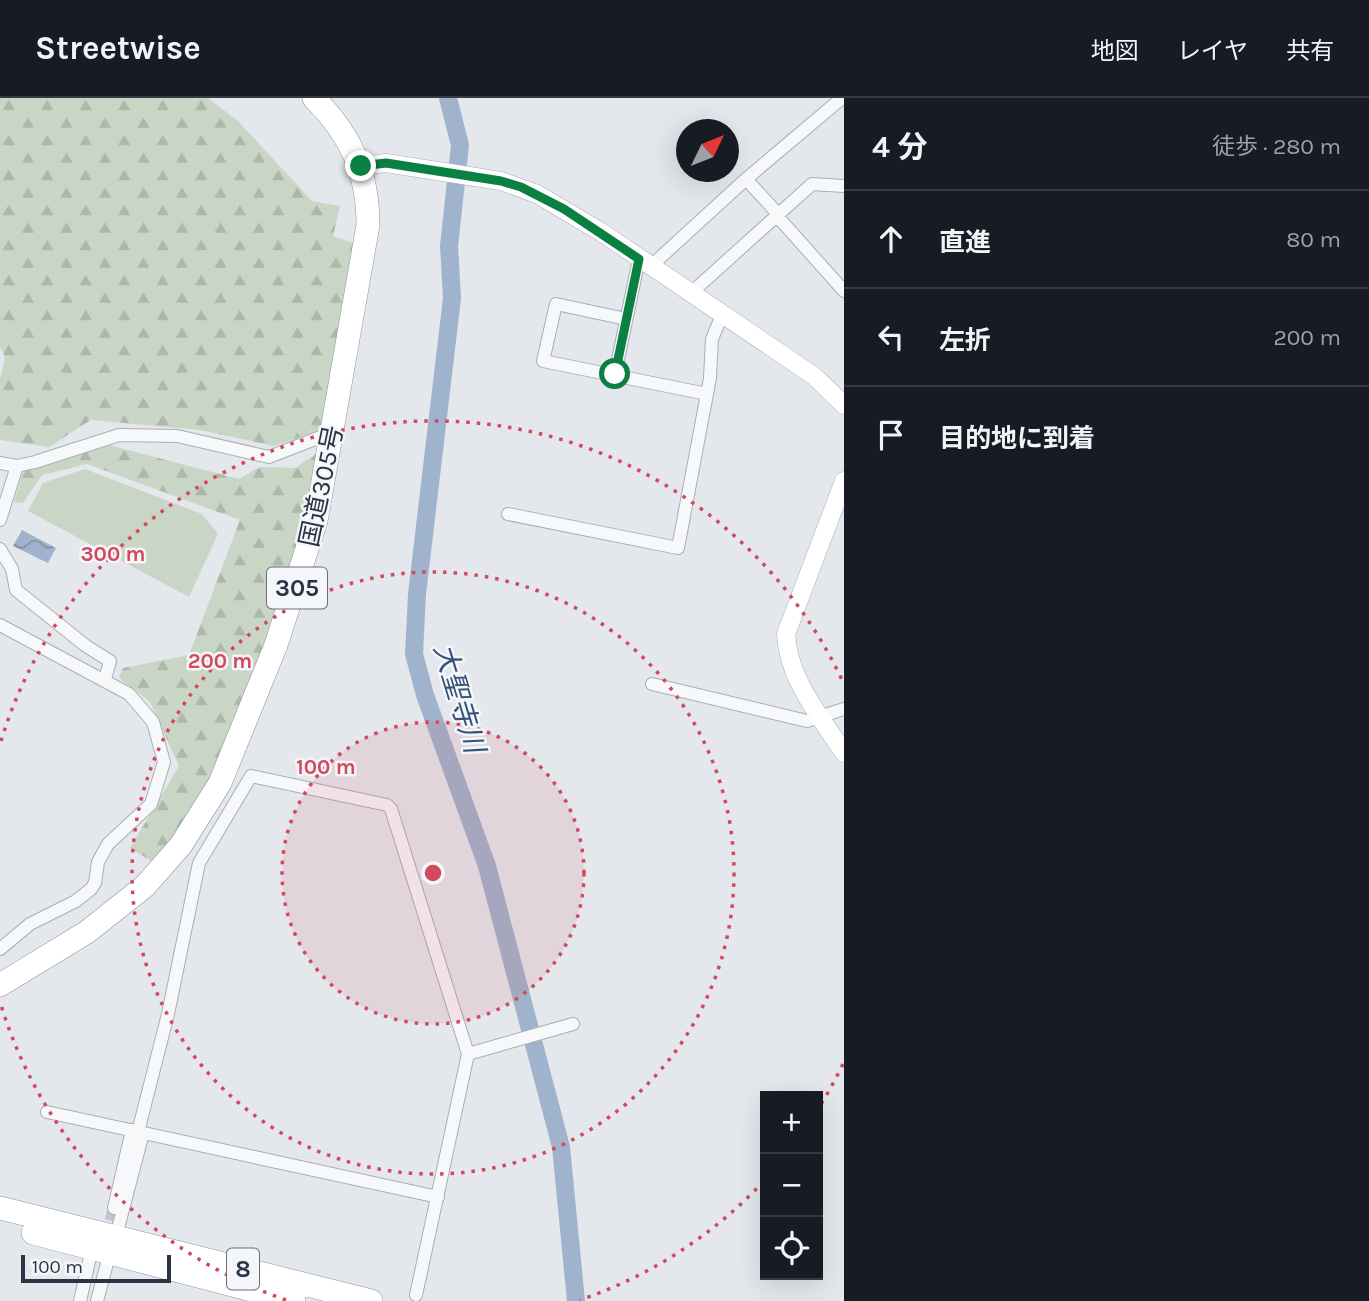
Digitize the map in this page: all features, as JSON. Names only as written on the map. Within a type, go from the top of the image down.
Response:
[{"type":"highway","name":"国道305号","points":[[0,985],[87,932],[145,886],[181,845],[207,807],[231,759],[297,588],[316,521],[331,440],[366,247],[368,202],[361,166],[344,132],[314,98]]},
{"type":"highway","name":"8","points":[[0,1208],[104,1249],[370,1301]]},
{"type":"highway","name":"8","points":[[0,1224],[104,1249],[294,1301]]},
{"type":"street","points":[[615,374],[626,319],[645,263],[842,98]]},
{"type":"street","points":[[361,166],[386,163],[511,184],[564,209],[814,376],[844,405]]},
{"type":"street","points":[[747,179],[844,291]]},
{"type":"street","points":[[691,293],[812,184],[844,186]]},
{"type":"street","points":[[626,319],[556,304],[543,361],[707,394]]},
{"type":"street","points":[[508,514],[678,548],[707,394],[712,339],[722,314]]},
{"type":"street","points":[[0,463],[17,466],[119,435],[177,436],[269,457],[315,438],[323,436],[331,440]]},
{"type":"street","points":[[0,520],[17,466]]},
{"type":"street","points":[[844,481],[786,634],[787,653],[796,678],[844,753]]},
{"type":"street","points":[[0,549],[12,569],[16,590],[86,646],[110,661],[105,679]]},
{"type":"street","points":[[0,625],[129,694],[153,722],[164,762],[157,792],[140,816],[108,844],[98,862],[95,883],[84,896],[30,924],[0,949]]},
{"type":"street","points":[[652,684],[807,721],[844,709]]},
{"type":"street","points":[[89,1301],[138,1132],[168,1014],[199,863],[251,776],[387,805],[391,809],[474,1052],[416,1295]]},
{"type":"street","points":[[474,1052],[573,1024]]},
{"type":"street","points":[[47,1112],[438,1197]]},
{"type":"street","points":[[114,1208],[138,1132]]},
{"type":"street","points":[[80,1301],[104,1249]]},
{"type":"street","points":[[97,1301],[104,1249]]},
{"type":"green space","points":[[0,98],[208,98],[238,121],[312,201],[340,206],[333,236],[359,245],[326,428],[274,446],[200,430],[91,420],[49,447],[0,440],[0,379],[5,357],[0,347]]},
{"type":"green space","points":[[105,444],[239,479],[260,467],[295,468],[322,450],[321,485],[229,755],[156,864],[130,848],[179,766],[150,702],[119,678],[123,668],[189,655],[240,520],[87,464],[42,475],[23,503],[14,502],[23,471]]},
{"type":"green space","points":[[85,469],[202,514],[218,534],[189,597],[28,511],[43,483]]},
{"type":"water","points":[[22,530],[56,548],[48,563],[13,546]]},
{"type":"waterway","name":"大聖寺川","points":[[448,98],[460,145],[449,246],[452,298],[417,594],[414,654],[425,695],[487,866],[561,1147],[576,1301]]},
{"type":"tunnel","points":[[106,1238],[114,1208]]},
{"type":"route","points":[[361,166],[386,163],[501,181],[521,187],[564,209],[639,259],[615,374]]}]
